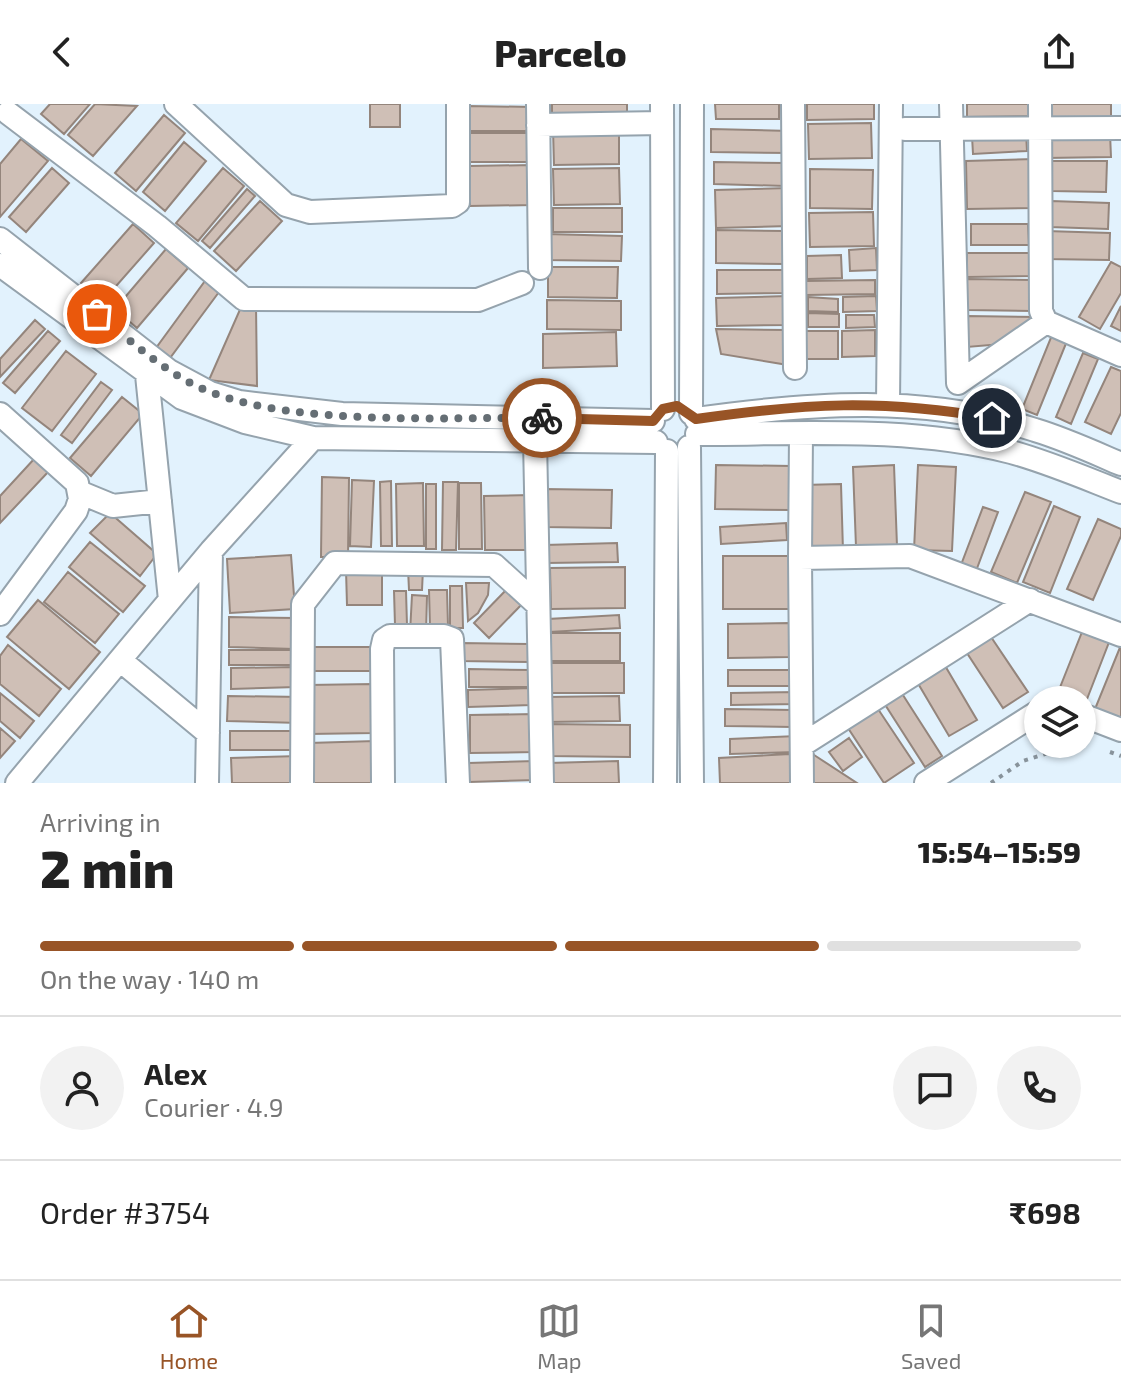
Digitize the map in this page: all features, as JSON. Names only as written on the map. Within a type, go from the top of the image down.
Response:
[{"type":"street","points":[[176,104],[286,205],[310,212],[452,206],[458,202],[458,104]]},
{"type":"street","points":[[665,783],[692,104]]},
{"type":"street","points":[[793,104],[795,368]]},
{"type":"street","points":[[888,404],[891,104]]},
{"type":"street","points":[[951,104],[958,383],[1046,322]]},
{"type":"street","points":[[1040,104],[1041,311],[1046,322],[1121,355]]},
{"type":"street","points":[[8,113],[157,226],[244,299],[478,300],[522,283]]},
{"type":"street","points":[[540,268],[538,114],[662,114],[692,783]]},
{"type":"street","points":[[905,129],[1121,128]]},
{"type":"street","points":[[0,239],[169,371],[210,393],[239,402],[342,414],[677,430],[882,434],[1011,452],[1121,492]]},
{"type":"street","points":[[0,265],[182,398],[232,417],[313,438],[535,440],[677,430],[794,405],[888,404],[992,418],[1036,430],[1121,464]]},
{"type":"street","points":[[147,375],[170,600]]},
{"type":"street","points":[[0,414],[71,478],[79,492],[113,506],[160,501]]},
{"type":"street","points":[[801,434],[802,783]]},
{"type":"street","points":[[17,783],[211,551],[313,438]]},
{"type":"street","points":[[535,440],[542,783]]},
{"type":"street","points":[[0,614],[76,511],[79,492]]},
{"type":"street","points":[[207,783],[211,551]]},
{"type":"street","points":[[800,558],[910,556],[1121,635]]},
{"type":"street","points":[[302,783],[303,604],[335,563],[494,565],[538,605]]},
{"type":"street","points":[[802,745],[1030,600]]},
{"type":"street","points":[[383,783],[382,649],[384,640],[390,636],[444,636],[452,639],[458,783]]},
{"type":"street","points":[[120,660],[208,733]]},
{"type":"street","points":[[1096,720],[1121,730]]},
{"type":"street","points":[[926,783],[1024,721]]},
{"type":"path","points":[[991,783],[1032,758]]},
{"type":"building","points":[[50,104],[90,104],[64,134],[41,114]]},
{"type":"building","points":[[95,104],[137,106],[93,156],[68,135]]},
{"type":"building","points":[[370,104],[400,104],[400,127],[370,127]]},
{"type":"building","points":[[552,104],[627,104],[627,121],[552,120]]},
{"type":"building","points":[[715,104],[779,104],[779,119],[716,119]]},
{"type":"building","points":[[807,104],[874,104],[874,119],[807,120]]},
{"type":"building","points":[[967,104],[1031,104],[1031,116],[967,117]]},
{"type":"building","points":[[1050,104],[1111,104],[1111,123],[1050,123]]},
{"type":"building","points":[[467,106],[533,107],[533,131],[466,131]]},
{"type":"building","points":[[164,115],[185,133],[136,191],[115,173]]},
{"type":"building","points":[[871,123],[872,158],[809,159],[808,124]]},
{"type":"building","points":[[619,128],[619,164],[554,165],[553,129]]},
{"type":"building","points":[[711,129],[790,131],[790,153],[711,152]]},
{"type":"building","points":[[460,133],[532,133],[532,162],[460,162]]},
{"type":"building","points":[[1026,133],[1027,151],[973,154],[972,136]]},
{"type":"building","points":[[1110,133],[1111,157],[1046,158],[1045,134]]},
{"type":"building","points":[[21,139],[48,161],[0,217],[0,164]]},
{"type":"building","points":[[184,142],[206,161],[165,211],[143,192]]},
{"type":"building","points":[[1035,159],[1036,208],[967,209],[966,161]]},
{"type":"building","points":[[1052,161],[1107,161],[1106,192],[1052,191]]},
{"type":"building","points":[[714,162],[785,163],[785,186],[714,184]]},
{"type":"building","points":[[532,165],[533,205],[470,206],[469,166]]},
{"type":"building","points":[[52,168],[69,183],[26,232],[9,217]]},
{"type":"building","points":[[223,168],[244,186],[198,241],[176,223]]},
{"type":"building","points":[[619,168],[620,204],[554,205],[553,169]]},
{"type":"building","points":[[810,169],[873,170],[872,209],[810,208]]},
{"type":"building","points":[[788,188],[789,226],[716,228],[715,190]]},
{"type":"building","points":[[247,189],[255,196],[210,248],[202,241]]},
{"type":"building","points":[[260,201],[282,221],[236,271],[214,251]]},
{"type":"building","points":[[1051,201],[1109,203],[1108,229],[1050,227]]},
{"type":"building","points":[[553,208],[622,208],[622,232],[553,232]]},
{"type":"building","points":[[873,212],[874,246],[810,247],[809,213]]},
{"type":"building","points":[[133,224],[154,243],[102,302],[81,283]]},
{"type":"building","points":[[971,224],[1028,224],[1029,245],[971,245]]},
{"type":"building","points":[[716,230],[785,231],[785,264],[716,263]]},
{"type":"building","points":[[1046,231],[1110,233],[1109,260],[1046,259]]},
{"type":"building","points":[[546,234],[622,236],[621,261],[546,260]]},
{"type":"building","points":[[876,248],[877,270],[850,271],[849,250]]},
{"type":"building","points":[[166,249],[188,268],[137,328],[115,309]]},
{"type":"building","points":[[967,253],[1033,253],[1033,276],[967,277]]},
{"type":"building","points":[[841,255],[842,278],[807,279],[807,256]]},
{"type":"building","points":[[1111,262],[1121,267],[1121,293],[1100,329],[1079,317]]},
{"type":"building","points":[[548,267],[618,267],[617,298],[548,297]]},
{"type":"building","points":[[717,270],[786,270],[786,293],[717,294]]},
{"type":"building","points":[[967,279],[1033,280],[1033,311],[967,310]]},
{"type":"building","points":[[875,280],[875,294],[806,295],[806,281]]},
{"type":"building","points":[[205,281],[219,292],[170,358],[156,348]]},
{"type":"building","points":[[787,296],[788,325],[717,326],[716,298]]},
{"type":"building","points":[[876,296],[877,311],[843,312],[843,297]]},
{"type":"building","points":[[808,297],[838,299],[838,312],[808,311]]},
{"type":"building","points":[[547,300],[621,301],[621,330],[547,329]]},
{"type":"building","points":[[242,305],[256,305],[257,386],[209,380]]},
{"type":"building","points":[[1121,306],[1121,331],[1111,326]]},
{"type":"building","points":[[808,313],[839,314],[839,327],[808,327]]},
{"type":"building","points":[[846,315],[874,315],[875,327],[846,328]]},
{"type":"building","points":[[967,316],[1039,317],[1002,344],[967,347]]},
{"type":"building","points":[[35,320],[45,329],[0,377],[0,359]]},
{"type":"building","points":[[716,329],[788,330],[788,365],[721,354]]},
{"type":"building","points":[[875,330],[875,356],[842,357],[842,331]]},
{"type":"building","points":[[48,331],[60,341],[15,393],[3,383]]},
{"type":"building","points":[[802,331],[838,331],[838,359],[802,359]]},
{"type":"building","points":[[616,332],[617,366],[543,368],[543,334]]},
{"type":"building","points":[[1052,335],[1067,341],[1037,415],[1022,409]]},
{"type":"building","points":[[66,351],[96,374],[52,431],[22,408]]},
{"type":"building","points":[[1083,353],[1098,359],[1071,424],[1056,417]]},
{"type":"building","points":[[1111,367],[1121,371],[1121,413],[1111,434],[1085,422]]},
{"type":"building","points":[[101,382],[112,390],[72,443],[61,435]]},
{"type":"building","points":[[122,397],[143,414],[91,476],[70,458]]},
{"type":"building","points":[[35,458],[49,471],[0,523],[0,496]]},
{"type":"building","points":[[716,465],[791,466],[790,510],[715,509]]},
{"type":"building","points":[[894,465],[897,546],[856,547],[853,467]]},
{"type":"building","points":[[918,465],[956,467],[952,551],[914,550]]},
{"type":"building","points":[[322,477],[349,478],[348,557],[321,557]]},
{"type":"building","points":[[352,480],[374,481],[371,547],[350,546]]},
{"type":"building","points":[[391,481],[392,546],[381,546],[380,482]]},
{"type":"building","points":[[443,482],[458,482],[456,550],[442,550]]},
{"type":"building","points":[[423,483],[424,546],[397,546],[396,484]]},
{"type":"building","points":[[459,483],[481,483],[482,549],[459,549]]},
{"type":"building","points":[[426,484],[436,484],[436,549],[426,549]]},
{"type":"building","points":[[841,484],[843,551],[804,552],[803,485]]},
{"type":"building","points":[[544,489],[612,490],[611,528],[544,527]]},
{"type":"building","points":[[1025,492],[1051,502],[1017,583],[991,572]]},
{"type":"building","points":[[531,495],[532,550],[485,550],[484,496]]},
{"type":"building","points":[[1054,506],[1080,517],[1050,593],[1023,582]]},
{"type":"building","points":[[983,507],[998,512],[976,571],[961,565]]},
{"type":"building","points":[[110,513],[157,554],[140,576],[90,533]]},
{"type":"building","points":[[1098,519],[1121,529],[1121,536],[1093,600],[1067,589]]},
{"type":"building","points":[[786,523],[787,540],[721,544],[720,527]]},
{"type":"building","points":[[90,542],[145,586],[123,612],[69,567]]},
{"type":"building","points":[[617,543],[618,562],[546,563],[545,545]]},
{"type":"building","points":[[291,555],[295,609],[230,613],[227,559]]},
{"type":"building","points":[[723,556],[796,556],[796,609],[723,609]]},
{"type":"building","points":[[625,567],[625,608],[551,609],[550,568]]},
{"type":"building","points":[[382,569],[382,605],[347,605],[346,570]]},
{"type":"building","points":[[408,569],[423,569],[422,590],[409,590]]},
{"type":"building","points":[[68,572],[119,614],[95,643],[44,602]]},
{"type":"building","points":[[466,583],[489,583],[488,595],[478,613],[468,621]]},
{"type":"building","points":[[450,586],[462,586],[463,628],[450,628]]},
{"type":"building","points":[[510,586],[526,600],[489,638],[474,623]]},
{"type":"building","points":[[429,590],[447,590],[448,626],[430,627]]},
{"type":"building","points":[[394,591],[406,591],[407,625],[395,625]]},
{"type":"building","points":[[412,595],[427,596],[426,633],[410,633]]},
{"type":"building","points":[[38,600],[100,652],[69,689],[7,637]]},
{"type":"building","points":[[619,615],[620,628],[549,632],[548,619]]},
{"type":"building","points":[[229,617],[295,618],[294,649],[229,647]]},
{"type":"building","points":[[789,623],[789,657],[728,658],[728,624]]},
{"type":"building","points":[[1084,627],[1111,637],[1092,686],[1061,686]]},
{"type":"building","points":[[987,631],[1024,686],[1024,695],[1003,708],[963,647]]},
{"type":"building","points":[[548,633],[620,633],[620,661],[548,661]]},
{"type":"building","points":[[461,643],[529,644],[529,662],[460,661]]},
{"type":"building","points":[[8,645],[61,689],[39,716],[0,684],[0,656]]},
{"type":"building","points":[[1121,645],[1121,720],[1096,709]]},
{"type":"building","points":[[305,647],[374,647],[374,671],[305,671]]},
{"type":"building","points":[[229,650],[297,650],[297,665],[229,665]]},
{"type":"building","points":[[548,663],[624,663],[624,693],[548,693]]},
{"type":"building","points":[[944,664],[977,720],[949,736],[916,680]]},
{"type":"building","points":[[295,667],[296,687],[231,689],[231,668]]},
{"type":"building","points":[[469,669],[531,670],[531,687],[469,687]]},
{"type":"building","points":[[728,670],[796,670],[796,686],[728,686]]},
{"type":"building","points":[[373,684],[374,733],[309,734],[308,685]]},
{"type":"building","points":[[531,688],[531,705],[468,707],[468,690]]},
{"type":"building","points":[[799,692],[799,704],[731,705],[731,693]]},
{"type":"building","points":[[901,692],[942,756],[925,767],[884,703]]},
{"type":"building","points":[[0,693],[34,721],[20,738],[0,721]]},
{"type":"building","points":[[228,696],[301,697],[300,723],[227,721]]},
{"type":"building","points":[[619,696],[620,721],[546,722],[546,697]]},
{"type":"building","points":[[725,709],[792,710],[792,727],[725,726]]},
{"type":"building","points":[[878,709],[914,763],[884,783],[848,728]]},
{"type":"building","points":[[534,714],[535,752],[470,753],[470,715]]},
{"type":"building","points":[[548,724],[630,725],[630,757],[548,756]]},
{"type":"building","points":[[0,728],[15,741],[0,758]]},
{"type":"building","points":[[230,731],[297,731],[297,750],[230,750]]},
{"type":"building","points":[[797,736],[797,752],[730,754],[730,739]]},
{"type":"building","points":[[849,738],[862,757],[843,771],[829,752]]},
{"type":"building","points":[[375,741],[376,783],[310,783],[309,743]]},
{"type":"building","points":[[811,753],[857,783],[812,783]]},
{"type":"building","points":[[790,754],[791,783],[720,783],[719,758]]},
{"type":"building","points":[[299,756],[300,783],[232,783],[231,758]]},
{"type":"building","points":[[535,761],[536,780],[469,782],[469,763]]},
{"type":"building","points":[[618,761],[619,783],[550,783],[549,763]]},
{"type":"way so far","points":[[97,314],[169,371],[210,393],[239,402],[342,414],[542,418]]},
{"type":"route","points":[[542,418],[653,421],[657,414],[670,406],[685,408],[696,419],[794,405],[866,403],[947,410],[992,418]]}]
